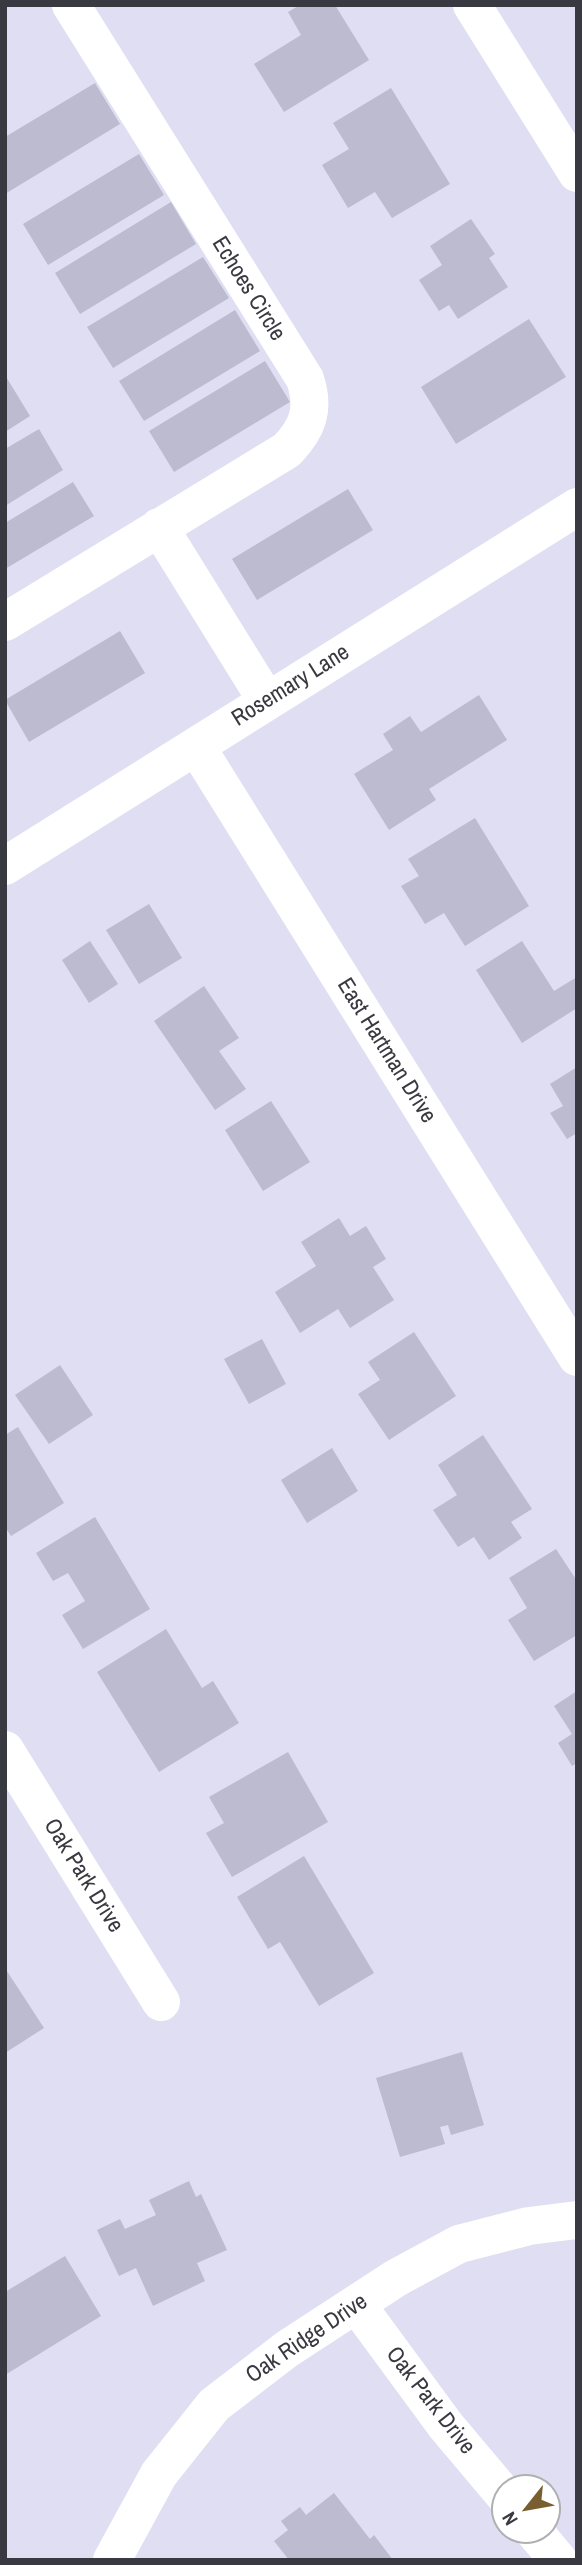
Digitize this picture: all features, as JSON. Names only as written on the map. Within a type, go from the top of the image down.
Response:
[{"type":"street","name":"Echoes Circle","points":[[5,622],[287,450],[300,436],[309,418],[311,396],[305,379],[71,5]]},
{"type":"street","points":[[472,5],[577,173]]},
{"type":"street","name":"Rosemary Lane","points":[[5,866],[577,507]]},
{"type":"street","points":[[159,527],[267,701]]},
{"type":"street","name":"East Hartman Drive","points":[[196,746],[577,1357]]},
{"type":"street","name":"Oak Park Drive","points":[[5,1751],[161,2001]]},
{"type":"street","name":"Oak Ridge Drive","points":[[112,2560],[159,2474],[214,2405],[287,2349],[396,2278],[459,2244],[529,2226],[577,2220]]},
{"type":"street","name":"Oak Park Drive","points":[[357,2305],[446,2426],[491,2479]]},
{"type":"street","points":[[545,2544],[558,2560]]},
{"type":"building","points":[[300,5],[335,5],[369,60],[284,112],[254,64],[301,35],[288,12]]},
{"type":"building","points":[[95,83],[120,124],[5,194],[5,137]]},
{"type":"building","points":[[391,88],[450,184],[392,218],[375,192],[348,208],[322,165],[349,149],[333,123]]},
{"type":"building","points":[[139,154],[164,195],[48,265],[23,224]]},
{"type":"building","points":[[171,202],[196,244],[80,314],[55,273]]},
{"type":"building","points":[[471,219],[495,254],[489,258],[508,287],[458,319],[449,305],[439,311],[419,280],[442,265],[430,246]]},
{"type":"building","points":[[203,257],[229,298],[113,368],[87,327]]},
{"type":"building","points":[[235,310],[260,351],[144,421],[119,381]]},
{"type":"building","points":[[529,319],[566,377],[456,444],[421,387]]},
{"type":"building","points":[[265,361],[290,402],[174,472],[149,431]]},
{"type":"building","points":[[5,375],[30,416],[5,432]]},
{"type":"building","points":[[39,429],[63,470],[5,506],[5,449]]},
{"type":"building","points":[[73,482],[94,516],[5,569],[5,523]]},
{"type":"building","points":[[348,489],[373,530],[257,600],[232,559]]},
{"type":"building","points":[[120,631],[145,673],[29,742],[5,700]]},
{"type":"building","points":[[479,695],[507,740],[429,789],[436,800],[389,830],[354,774],[393,750],[383,734],[410,716],[421,732]]},
{"type":"building","points":[[475,818],[529,906],[465,946],[444,913],[425,924],[401,886],[419,876],[408,859]]},
{"type":"building","points":[[149,904],[182,958],[139,984],[106,930]]},
{"type":"building","points":[[90,941],[118,984],[89,1003],[62,960]]},
{"type":"building","points":[[522,941],[554,991],[577,977],[577,1008],[522,1043],[476,970]]},
{"type":"building","points":[[204,986],[239,1038],[219,1051],[246,1089],[215,1110],[154,1021]]},
{"type":"building","points":[[577,1067],[577,1133],[567,1139],[550,1113],[563,1106],[550,1084]]},
{"type":"building","points":[[271,1101],[310,1162],[263,1191],[225,1130]]},
{"type":"building","points":[[339,1218],[350,1236],[366,1226],[386,1259],[373,1267],[394,1300],[350,1328],[338,1309],[300,1333],[275,1292],[316,1266],[301,1242]]},
{"type":"building","points":[[414,1332],[456,1396],[389,1440],[358,1394],[380,1380],[368,1362]]},
{"type":"building","points":[[262,1339],[286,1384],[249,1404],[224,1359]]},
{"type":"building","points":[[60,1365],[93,1415],[49,1444],[15,1395]]},
{"type":"building","points":[[18,1427],[64,1503],[11,1536],[5,1527],[5,1435]]},
{"type":"building","points":[[483,1435],[532,1509],[511,1522],[522,1538],[489,1560],[474,1537],[458,1547],[433,1510],[457,1495],[438,1465]]},
{"type":"building","points":[[332,1448],[358,1491],[307,1523],[281,1480]]},
{"type":"building","points":[[95,1517],[150,1609],[83,1649],[62,1615],[85,1601],[68,1573],[53,1581],[36,1553]]},
{"type":"building","points":[[556,1549],[577,1581],[577,1635],[534,1661],[508,1620],[527,1608],[509,1578]]},
{"type":"building","points":[[166,1629],[202,1688],[213,1681],[239,1723],[159,1772],[97,1672]]},
{"type":"building","points":[[577,1691],[577,1763],[572,1766],[558,1743],[572,1734],[554,1706]]},
{"type":"building","points":[[288,1752],[328,1822],[232,1877],[206,1833],[224,1823],[209,1797]]},
{"type":"building","points":[[304,1856],[374,1973],[319,2006],[280,1942],[268,1949],[237,1897]]},
{"type":"building","points":[[5,1968],[44,2028],[5,2053]]},
{"type":"building","points":[[462,2052],[484,2125],[451,2135],[448,2125],[440,2127],[445,2144],[400,2157],[376,2078]]},
{"type":"building","points":[[189,2181],[196,2197],[201,2194],[227,2250],[197,2263],[205,2281],[153,2306],[136,2268],[119,2276],[97,2230],[120,2219],[125,2229],[156,2215],[149,2200]]},
{"type":"building","points":[[65,2256],[101,2316],[5,2375],[5,2292]]},
{"type":"building","points":[[334,2493],[370,2539],[374,2535],[393,2560],[289,2560],[274,2541],[288,2530],[281,2521],[300,2507],[306,2515]]}]
